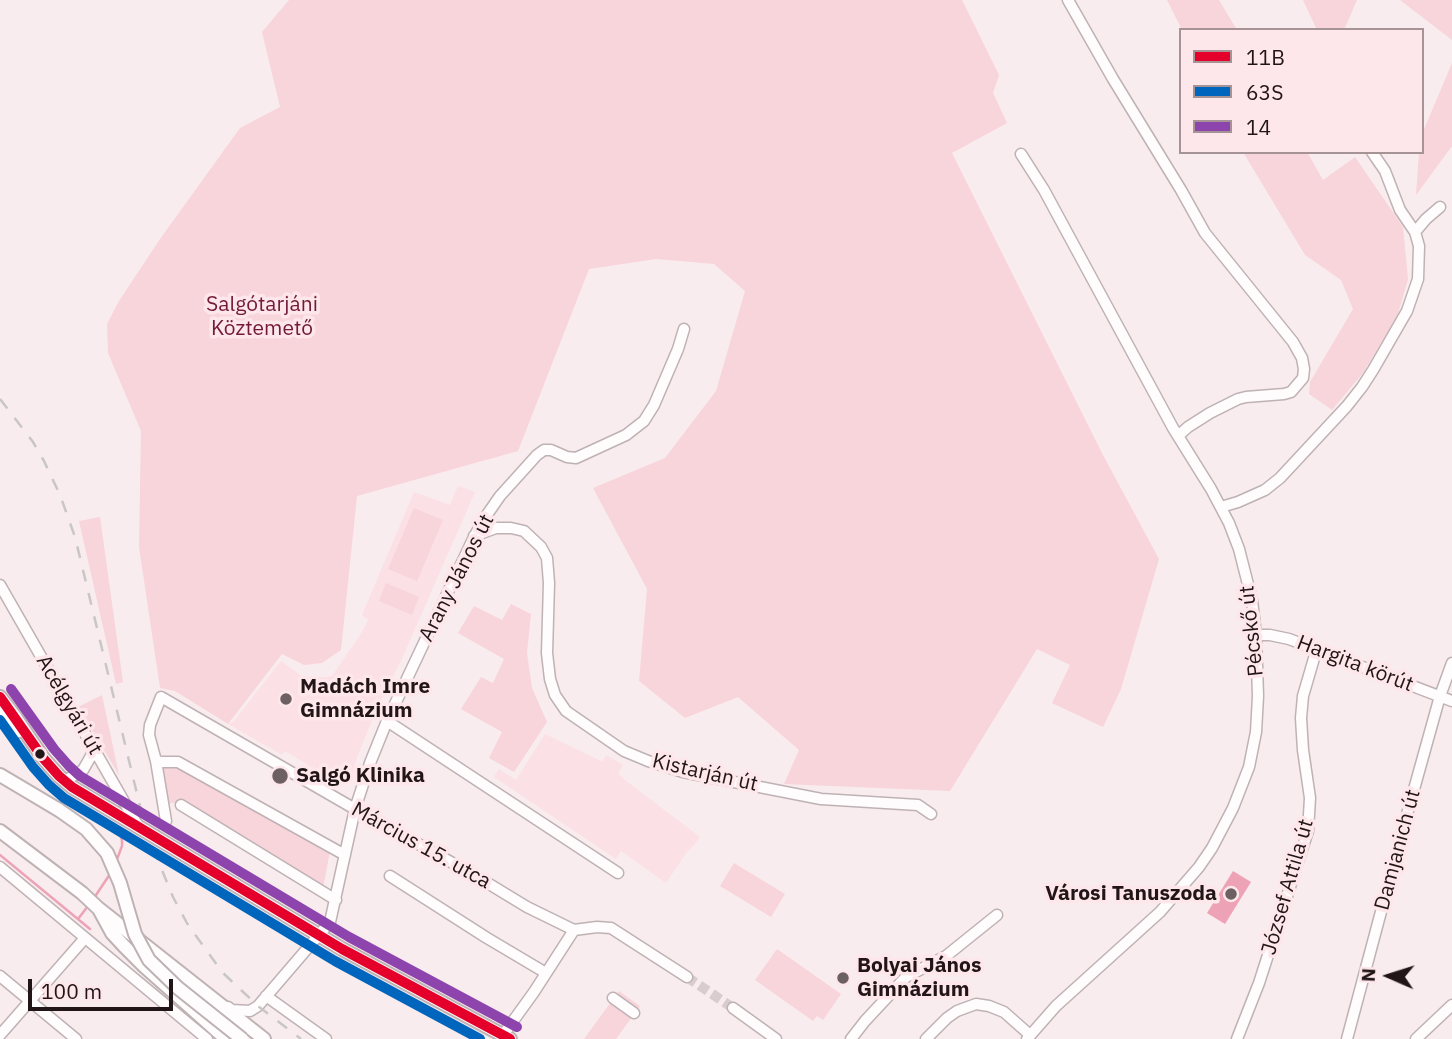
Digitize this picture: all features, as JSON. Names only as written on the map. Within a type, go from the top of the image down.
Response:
[{"type":"main road","points":[[0,697],[48,764],[65,781],[320,936],[506,1037]]},
{"type":"main road","points":[[0,715],[32,743]]},
{"type":"main road","points":[[0,775],[86,829],[107,853],[120,883],[135,934],[149,960],[178,988],[242,1039]]},
{"type":"main road","points":[[0,831],[264,1039]]},
{"type":"main road","points":[[98,908],[112,933],[134,956],[225,1039]]},
{"type":"street","points":[[1068,0],[1205,233],[1303,358],[1303,378],[1291,392],[1238,399],[1210,413],[1178,436]]},
{"type":"street","name":"Pécskő út","points":[[1021,154],[1076,248],[1178,436],[1221,507],[1239,549],[1252,600],[1256,635],[1258,715],[1253,750],[1241,789],[1212,848],[1199,867],[1160,912],[1056,1006],[1029,1037]]},
{"type":"street","points":[[1221,507],[1265,490],[1280,478],[1347,406],[1362,387],[1399,326],[1413,296],[1418,279],[1419,246],[1415,232],[1400,210],[1385,171],[1373,154]]},
{"type":"street","points":[[1415,232],[1440,207]]},
{"type":"street","name":"Arany János út","points":[[266,996],[331,922],[355,809],[370,763],[387,721],[474,537],[492,508],[530,462],[544,450],[576,458],[626,435],[644,421],[654,405],[684,329]]},
{"type":"street","name":"Kistarján út","points":[[492,508],[495,516],[511,528],[524,531],[541,547],[547,558],[547,653],[550,680],[555,695],[566,710],[624,751],[683,772],[821,799],[918,804],[931,814]]},
{"type":"street","points":[[474,537],[496,528],[511,528]]},
{"type":"street","name":"Acélgyári út","points":[[0,585],[138,826]]},
{"type":"street","name":"Hargita körút","points":[[1256,635],[1283,637],[1317,648],[1452,701]]},
{"type":"street","name":"József Attila út","points":[[1237,1039],[1259,982],[1308,831],[1310,810],[1301,728],[1302,706],[1317,648]]},
{"type":"street","name":"Damjanich út","points":[[1347,1039],[1440,696],[1452,663]]},
{"type":"street","name":"Március 15. utca","points":[[156,761],[149,735],[159,702],[476,876],[527,907],[574,930],[611,928],[687,977]]},
{"type":"street","points":[[387,721],[618,873]]},
{"type":"street","points":[[65,781],[83,770],[94,749]]},
{"type":"street","points":[[166,821],[156,761],[178,762],[345,855]]},
{"type":"street","points":[[181,805],[336,900]]},
{"type":"street","points":[[0,867],[206,1039]]},
{"type":"street","points":[[390,876],[546,973]]},
{"type":"street","points":[[851,1039],[906,977],[946,956],[996,915]]},
{"type":"street","points":[[302,925],[306,936],[305,953]]},
{"type":"street","points":[[506,1037],[574,930]]},
{"type":"street","points":[[0,1035],[85,938]]},
{"type":"street","points":[[0,976],[76,1039]]},
{"type":"street","points":[[221,1004],[232,1010],[250,1011],[266,996],[326,1039]]},
{"type":"street","points":[[613,998],[634,1013]]},
{"type":"street","points":[[926,1039],[957,1011],[976,1004],[1004,1012],[1029,1037]]},
{"type":"street","points":[[1416,1039],[1452,1004]]},
{"type":"street","points":[[733,1008],[776,1039]]},
{"type":"shaded area","points":[[458,486],[475,492],[400,663],[376,710],[349,784],[338,783],[285,751],[282,755],[228,724],[234,721],[281,661],[303,677],[332,676],[368,620],[362,615],[414,492],[450,505]]},
{"type":"shaded area","points":[[545,734],[603,762],[606,755],[623,765],[618,773],[625,780],[700,837],[666,883],[621,851],[616,859],[494,777],[499,769],[516,780]]},
{"type":"shaded area","points":[[1233,871],[1251,882],[1225,924],[1207,913]]},
{"type":"green space","name":"Salgótarjáni Köztemető","points":[[289,0],[962,0],[999,75],[993,93],[1007,123],[952,153],[1104,457],[1159,559],[1121,689],[1103,727],[1052,703],[1070,665],[1037,649],[950,791],[784,784],[799,750],[738,697],[685,718],[639,681],[647,589],[593,488],[665,458],[716,391],[745,291],[714,264],[656,259],[589,269],[518,451],[357,496],[341,650],[322,663],[304,665],[282,654],[228,724],[175,691],[160,688],[139,547],[141,431],[108,353],[107,324],[160,239],[240,128],[280,107],[262,32]]},
{"type":"green space","points":[[1167,0],[1219,0],[1236,28],[1181,28]]},
{"type":"green space","points":[[1303,0],[1357,0],[1345,28],[1316,28]]},
{"type":"green space","points":[[1400,0],[1452,0],[1452,40]]},
{"type":"green space","points":[[1452,63],[1452,146],[1416,195],[1419,154],[1424,154],[1424,129]]},
{"type":"green space","points":[[1244,154],[1308,154],[1323,180],[1355,157],[1403,227],[1408,279],[1398,314],[1363,373],[1332,410],[1309,394],[1310,382],[1353,309],[1341,280],[1305,255]]},
{"type":"green space","points":[[414,508],[443,520],[417,581],[388,569]]},
{"type":"green space","points":[[100,517],[123,682],[116,684],[79,521]]},
{"type":"green space","points":[[386,583],[419,597],[412,615],[379,601]]},
{"type":"green space","points":[[511,604],[531,614],[527,653],[532,688],[547,722],[514,772],[489,758],[502,732],[461,709],[481,677],[493,683],[504,659],[458,633],[474,606],[502,620]]},
{"type":"green space","points":[[102,695],[119,775],[78,707]]},
{"type":"green space","points":[[172,764],[330,851],[323,888],[189,804],[167,804],[161,769]]},
{"type":"green space","points":[[734,863],[785,894],[771,917],[720,886]]},
{"type":"green space","points":[[777,949],[841,994],[823,1020],[817,1016],[813,1021],[755,980]]},
{"type":"green space","points":[[619,991],[640,1006],[616,1039],[584,1039]]},
{"type":"waterway","points":[[88,781],[101,793]]},
{"type":"waterway","points":[[116,862],[122,846],[119,832]]},
{"type":"waterway","points":[[0,855],[90,929]]},
{"type":"waterway","points":[[94,898],[110,874]]},
{"type":"waterway","points":[[78,919],[88,906]]},
{"type":"tunnel","points":[[687,977],[733,1008]]},
{"type":"railway","points":[[0,399],[44,461],[75,537],[146,831],[173,897],[188,925],[223,973],[258,1006],[301,1039]]},
{"type":"transit line","name":"14","points":[[11,689],[54,749],[80,776],[349,937],[517,1027]]},
{"type":"transit line","name":"11B","points":[[0,697],[43,758],[72,787],[342,949],[510,1039]]},
{"type":"transit line","name":"63S","points":[[0,720],[33,767],[64,798],[335,961],[480,1039]]},
{"type":"place","name":"Madách Imre Gimnázium","points":[[286,699]]},
{"type":"place","name":"Salgó Klinika","points":[[280,776]]},
{"type":"place","name":"Városi Tanuszoda","points":[[1231,894]]},
{"type":"place","name":"Bolyai János Gimnázium","points":[[843,978]]}]
